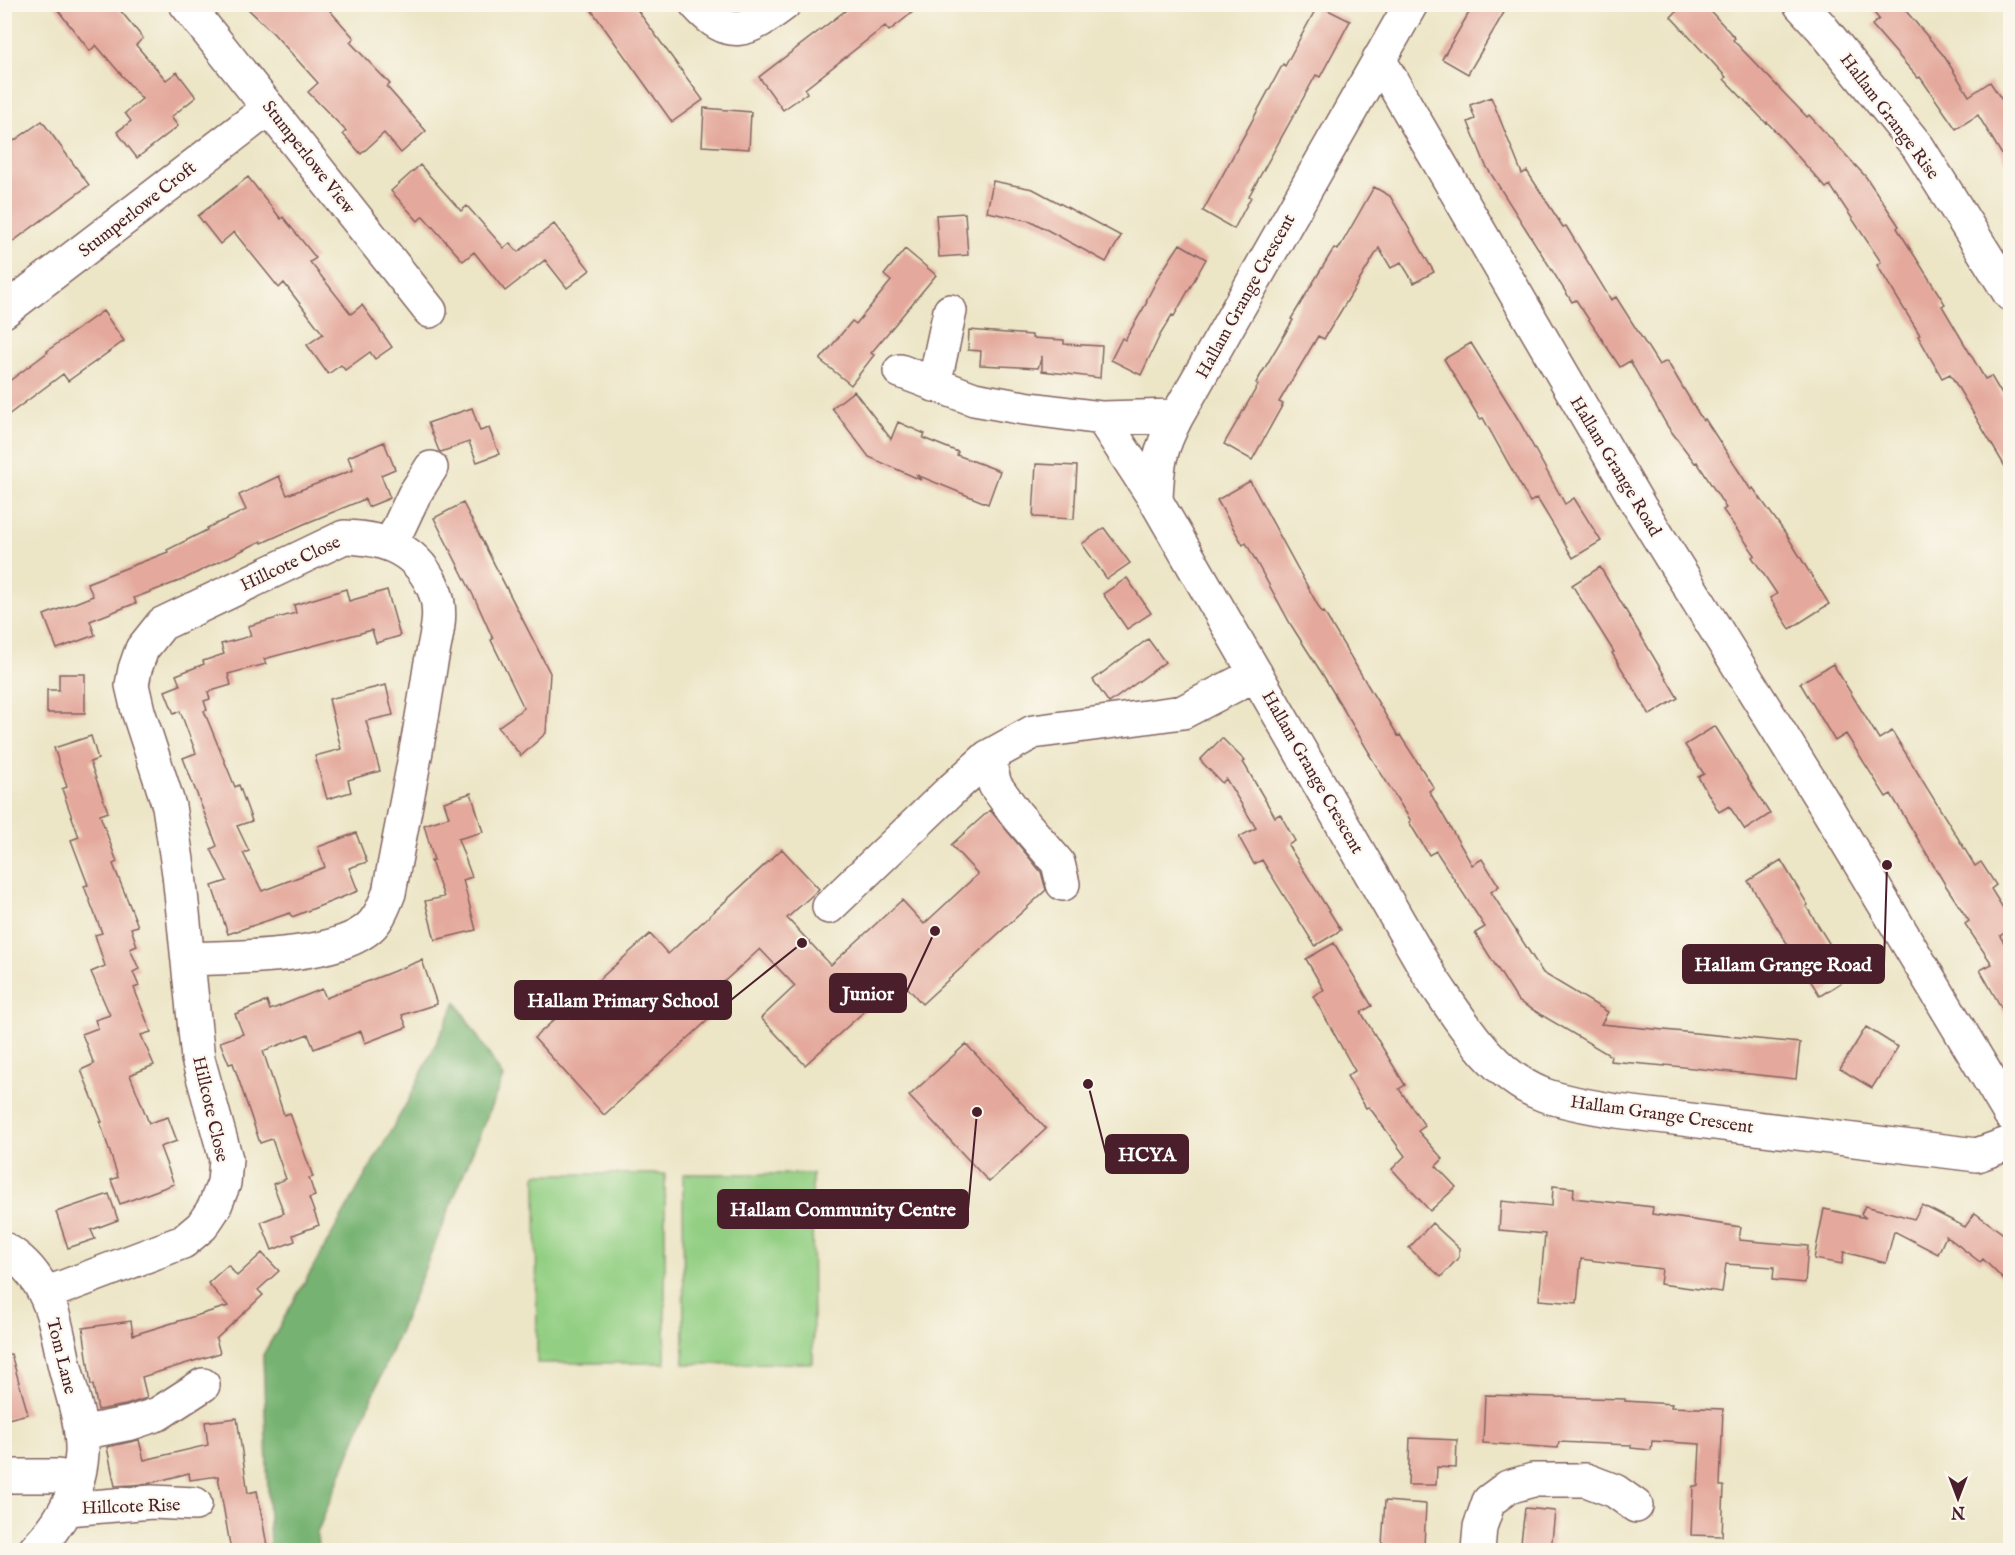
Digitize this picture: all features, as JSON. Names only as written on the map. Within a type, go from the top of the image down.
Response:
[{"type":"street","name":"Stumperlowe View","points":[[186,4],[430,311]]},
{"type":"street","points":[[696,4],[710,20],[726,27],[741,29],[759,23],[784,4]]},
{"type":"street","name":"Hallam Grange Crescent","points":[[1410,4],[1163,443],[1157,470],[1156,501],[1430,976],[1478,1044],[1510,1074],[1542,1094],[1563,1101],[1617,1111],[1977,1155],[2010,1143]]},
{"type":"street","name":"Hallam Grange Rise","points":[[1800,4],[1918,147],[2010,294]]},
{"type":"street","name":"Hallam Grange Road","points":[[1379,59],[1641,509],[1828,810],[2010,1114]]},
{"type":"street","name":"Stumperlowe Croft","points":[[4,311],[269,108]]},
{"type":"street","points":[[934,385],[950,311]]},
{"type":"street","points":[[900,371],[974,399],[1024,408],[1102,418],[1177,416]]},
{"type":"street","points":[[1102,418],[1156,501]]},
{"type":"street","points":[[391,544],[414,495],[431,468]]},
{"type":"street","name":"Hillcote Close","points":[[45,1294],[183,1242],[202,1226],[214,1208],[224,1183],[226,1160],[198,1059],[179,874],[169,806],[138,711],[132,685],[142,649],[162,624],[344,537],[368,537],[391,544],[409,555],[426,573],[435,593],[439,610],[389,893],[381,915],[366,931],[342,944],[322,949],[188,959]]},
{"type":"street","points":[[829,907],[988,757],[1033,732],[1183,712],[1256,674]]},
{"type":"street","points":[[988,757],[995,785],[1016,814],[1058,862],[1064,884]]},
{"type":"street","name":"Tom Lane","points":[[4,1249],[16,1256],[33,1273],[45,1294],[55,1325],[81,1433],[82,1454],[78,1479],[68,1509],[35,1551]]},
{"type":"street","points":[[81,1433],[131,1423],[158,1414],[203,1385]]},
{"type":"street","points":[[4,1476],[57,1476],[78,1479]]},
{"type":"street","points":[[1479,1551],[1480,1527],[1489,1501],[1508,1487],[1533,1480],[1586,1480],[1615,1491],[1636,1506]]},
{"type":"street","name":"Hillcote Rise","points":[[68,1509],[152,1502],[195,1504]]},
{"type":"green space","points":[[456,1002],[503,1077],[317,1533],[318,1550],[270,1550],[263,1355],[409,1099]]},
{"type":"green space","points":[[536,1174],[665,1174],[665,1363],[537,1363]]},
{"type":"green space","points":[[683,1174],[812,1174],[813,1363],[684,1364]]},
{"type":"building","points":[[53,4],[115,4],[143,38],[136,45],[166,80],[177,72],[196,97],[171,117],[178,126],[137,158],[117,132],[131,121],[125,113],[142,99],[96,45],[90,51]]},
{"type":"building","points":[[243,4],[324,4],[354,38],[350,42],[390,84],[387,87],[426,131],[401,153],[384,133],[361,154],[343,134],[346,131],[308,92],[318,83],[274,34]]},
{"type":"building","points":[[587,4],[633,4],[703,100],[672,122]]},
{"type":"building","points":[[854,4],[923,4],[889,31],[885,26],[805,89],[807,93],[783,110],[759,77]]},
{"type":"building","points":[[1474,4],[1509,4],[1468,74],[1442,59]]},
{"type":"building","points":[[1684,4],[1704,4],[1735,38],[1733,40],[1807,117],[1809,115],[1866,177],[1899,226],[1897,228],[1945,304],[1942,306],[1985,379],[1991,376],[2010,408],[2010,475],[1950,374],[1942,378],[1918,336],[1920,335],[1877,265],[1881,262],[1830,185],[1826,188],[1767,122],[1724,79],[1726,77],[1671,17]]},
{"type":"building","points":[[1867,4],[1900,4],[1944,56],[1969,96],[1990,82],[2010,112],[2010,168],[1978,115],[1956,129],[1920,77],[1918,78],[1872,25],[1879,19]]},
{"type":"building","points":[[1318,5],[1350,21],[1320,77],[1316,75],[1249,196],[1251,197],[1234,229],[1203,211],[1283,64],[1285,66]]},
{"type":"building","points":[[1491,97],[1522,174],[1527,171],[1563,227],[1566,226],[1611,300],[1616,297],[1659,365],[1667,361],[1703,421],[1705,419],[1751,490],[1753,488],[1786,534],[1829,604],[1790,629],[1770,598],[1777,594],[1752,557],[1755,555],[1723,510],[1726,508],[1697,462],[1695,463],[1668,427],[1630,361],[1620,367],[1576,300],[1572,302],[1486,166],[1468,122],[1475,119],[1470,105]]},
{"type":"building","points":[[704,108],[751,112],[749,149],[702,146]]},
{"type":"building","points":[[42,121],[89,185],[4,248],[4,148]]},
{"type":"building","points":[[420,165],[461,211],[467,206],[504,248],[510,243],[518,252],[554,224],[590,270],[567,288],[545,260],[505,291],[474,252],[463,261],[423,216],[418,221],[391,191]]},
{"type":"building","points":[[248,177],[316,258],[310,262],[351,314],[362,305],[392,347],[375,359],[370,352],[345,370],[341,365],[328,374],[307,345],[323,334],[284,283],[279,288],[234,232],[220,244],[198,216]]},
{"type":"building","points":[[993,181],[1033,189],[1121,236],[1106,262],[1031,221],[987,212]]},
{"type":"building","points":[[1374,187],[1390,196],[1434,272],[1414,283],[1401,262],[1391,268],[1379,248],[1324,339],[1318,336],[1279,402],[1283,404],[1252,460],[1224,444],[1293,320],[1291,319],[1334,248],[1338,250]]},
{"type":"building","points":[[965,213],[968,255],[939,257],[936,215]]},
{"type":"building","points":[[1180,244],[1206,259],[1174,316],[1172,315],[1160,335],[1141,375],[1111,360],[1122,338],[1125,340],[1159,276]]},
{"type":"building","points":[[905,249],[936,275],[871,353],[874,355],[851,385],[820,360],[852,321],[856,324],[891,281],[884,275]]},
{"type":"building","points":[[103,311],[124,341],[68,381],[63,374],[4,418],[4,385]]},
{"type":"building","points":[[969,330],[1032,335],[1032,338],[1064,340],[1064,344],[1102,346],[1100,378],[1042,371],[1042,356],[1038,368],[980,365],[981,351],[968,350]]},
{"type":"building","points":[[1471,343],[1518,419],[1565,504],[1574,498],[1601,541],[1573,558],[1537,498],[1530,502],[1483,418],[1480,419],[1444,359]]},
{"type":"building","points":[[854,391],[891,439],[898,422],[925,434],[923,438],[958,452],[957,455],[1000,471],[988,504],[917,475],[921,480],[869,457],[832,408]]},
{"type":"building","points":[[472,408],[480,431],[489,428],[499,454],[477,462],[469,442],[439,451],[428,423]]},
{"type":"building","points":[[384,442],[395,469],[381,475],[390,498],[368,507],[365,499],[262,543],[261,541],[182,580],[134,598],[136,603],[90,621],[95,635],[57,649],[44,615],[93,596],[87,583],[168,552],[167,550],[207,528],[246,510],[239,495],[279,476],[287,495],[353,470],[348,457]]},
{"type":"building","points":[[1036,464],[1077,466],[1074,519],[1033,517]]},
{"type":"building","points":[[1250,481],[1322,613],[1324,612],[1398,736],[1400,735],[1434,788],[1429,791],[1472,865],[1482,859],[1499,886],[1491,892],[1543,973],[1608,1012],[1601,1024],[1800,1043],[1796,1079],[1610,1061],[1611,1056],[1518,1001],[1475,933],[1485,927],[1436,851],[1429,855],[1409,822],[1411,821],[1291,625],[1246,543],[1243,545],[1217,500]]},
{"type":"building","points":[[463,503],[550,673],[546,733],[521,756],[498,727],[524,708],[491,640],[493,639],[476,601],[434,518]]},
{"type":"building","points":[[1104,528],[1130,563],[1107,579],[1082,544]]},
{"type":"building","points":[[1600,567],[1678,698],[1650,715],[1572,585]]},
{"type":"building","points":[[1127,578],[1151,613],[1127,629],[1103,594]]},
{"type":"building","points":[[346,589],[349,601],[387,590],[400,636],[376,643],[372,630],[264,659],[266,664],[228,674],[231,685],[208,692],[210,699],[204,701],[207,710],[204,711],[235,787],[239,785],[252,821],[237,826],[249,851],[243,853],[262,891],[325,867],[318,847],[356,833],[367,862],[349,868],[358,891],[292,917],[290,913],[228,934],[212,886],[227,881],[211,849],[217,846],[183,758],[196,753],[180,711],[174,714],[165,691],[180,685],[176,675],[204,664],[203,661],[224,654],[221,644],[251,636],[248,626],[296,613],[294,605]]},
{"type":"building","points":[[1148,639],[1165,662],[1109,703],[1093,680]]},
{"type":"building","points":[[1833,664],[1879,739],[1892,731],[1975,866],[1981,862],[1996,885],[1991,889],[2010,919],[2010,929],[2000,936],[2010,953],[2010,1023],[1980,970],[1992,964],[1965,924],[1969,921],[1891,794],[1886,797],[1846,734],[1835,741],[1800,683]]},
{"type":"building","points":[[59,674],[85,674],[85,713],[47,713],[47,690],[59,690]]},
{"type":"building","points":[[386,685],[393,715],[366,721],[380,771],[348,780],[351,792],[327,799],[315,756],[341,749],[329,699]]},
{"type":"building","points":[[1715,726],[1770,814],[1745,830],[1729,806],[1719,812],[1698,777],[1704,774],[1685,745]]},
{"type":"building","points":[[91,736],[98,759],[90,762],[108,812],[100,815],[117,862],[113,864],[138,926],[131,928],[137,946],[130,949],[139,969],[133,972],[139,986],[134,988],[151,1032],[141,1035],[154,1065],[130,1075],[149,1123],[168,1117],[177,1141],[160,1147],[174,1184],[120,1204],[111,1180],[118,1177],[100,1122],[102,1122],[81,1070],[94,1064],[82,1034],[98,1028],[95,1020],[110,1015],[91,972],[105,966],[95,935],[102,933],[84,886],[88,885],[71,840],[79,837],[62,789],[67,787],[54,748]]},
{"type":"building","points":[[1222,738],[1245,761],[1243,762],[1275,817],[1280,814],[1295,841],[1288,845],[1341,930],[1315,946],[1262,860],[1254,864],[1239,837],[1256,828],[1226,779],[1222,783],[1200,760]]},
{"type":"building","points":[[471,793],[483,832],[458,839],[472,877],[463,880],[476,930],[435,940],[425,901],[444,897],[431,861],[434,860],[424,825],[449,817],[444,802]]},
{"type":"building","points":[[990,810],[1041,872],[1046,890],[922,1004],[900,979],[805,1065],[761,1018],[795,986],[760,949],[707,997],[719,1010],[604,1115],[534,1038],[650,934],[668,954],[782,849],[819,889],[787,918],[831,965],[902,900],[924,924],[978,874],[951,845]]},
{"type":"building","points":[[1781,860],[1808,905],[1806,906],[1850,977],[1820,996],[1748,881]]},
{"type":"building","points":[[1334,943],[1372,1006],[1361,1012],[1405,1085],[1399,1089],[1425,1126],[1418,1131],[1443,1159],[1436,1166],[1456,1187],[1430,1211],[1392,1169],[1405,1156],[1369,1107],[1366,1108],[1347,1076],[1355,1071],[1313,996],[1324,990],[1306,959]]},
{"type":"building","points":[[422,960],[437,1004],[402,1015],[407,1027],[365,1043],[361,1031],[314,1049],[308,1034],[263,1051],[284,1115],[290,1113],[313,1177],[309,1178],[315,1196],[309,1198],[319,1225],[293,1235],[295,1241],[272,1250],[261,1222],[284,1213],[273,1184],[286,1179],[272,1139],[260,1143],[233,1063],[229,1064],[220,1042],[243,1034],[235,1014],[267,1001],[270,1010],[322,989],[326,998]]},
{"type":"building","points":[[1866,1027],[1898,1047],[1872,1088],[1840,1069]]},
{"type":"building","points":[[966,1044],[1046,1129],[989,1182],[909,1096]]},
{"type":"building","points":[[1553,1186],[1574,1188],[1573,1198],[1653,1207],[1652,1214],[1741,1227],[1739,1240],[1808,1246],[1805,1283],[1773,1280],[1774,1267],[1726,1264],[1722,1292],[1660,1284],[1662,1269],[1581,1259],[1577,1303],[1539,1300],[1545,1234],[1499,1230],[1501,1201],[1552,1206]]},
{"type":"building","points":[[109,1194],[118,1220],[91,1230],[95,1239],[68,1248],[56,1212]]},
{"type":"building","points":[[1922,1205],[1965,1227],[1975,1213],[2010,1239],[2010,1286],[1983,1259],[1980,1262],[1946,1236],[1938,1254],[1894,1231],[1886,1263],[1844,1252],[1842,1264],[1814,1259],[1824,1209],[1866,1218],[1861,1214],[1865,1206],[1914,1219]]},
{"type":"building","points":[[1432,1223],[1459,1248],[1459,1257],[1441,1277],[1409,1248]]},
{"type":"building","points":[[262,1253],[279,1271],[258,1290],[263,1295],[216,1339],[220,1353],[142,1377],[147,1398],[126,1405],[98,1410],[93,1385],[91,1385],[83,1328],[131,1321],[133,1335],[228,1306],[208,1283],[228,1265],[237,1276]]},
{"type":"building","points":[[11,1354],[28,1414],[4,1420],[4,1355]]},
{"type":"building","points":[[1485,1395],[1625,1399],[1625,1401],[1672,1404],[1671,1407],[1723,1409],[1720,1486],[1724,1486],[1722,1536],[1691,1535],[1693,1486],[1698,1486],[1700,1444],[1652,1441],[1651,1450],[1631,1448],[1631,1445],[1559,1442],[1558,1448],[1483,1443]]},
{"type":"building","points":[[237,1418],[248,1493],[257,1491],[268,1551],[231,1551],[218,1476],[190,1480],[189,1473],[147,1484],[115,1486],[107,1447],[139,1440],[144,1460],[208,1445],[205,1422]]},
{"type":"building","points":[[1410,1438],[1457,1440],[1456,1468],[1437,1467],[1436,1485],[1408,1485]]},
{"type":"building","points":[[1385,1501],[1426,1504],[1424,1546],[1382,1544]]},
{"type":"building","points":[[1525,1508],[1555,1511],[1551,1551],[1520,1551]]},
{"type":"place","name":"Hallam Grange Road","points":[[1887,865]]},
{"type":"place","name":"Junior","points":[[935,931]]},
{"type":"place","name":"Hallam Primary School","points":[[802,943]]},
{"type":"place","name":"HCYA","points":[[1088,1084]]},
{"type":"place","name":"Hallam Community Centre","points":[[977,1112]]}]
